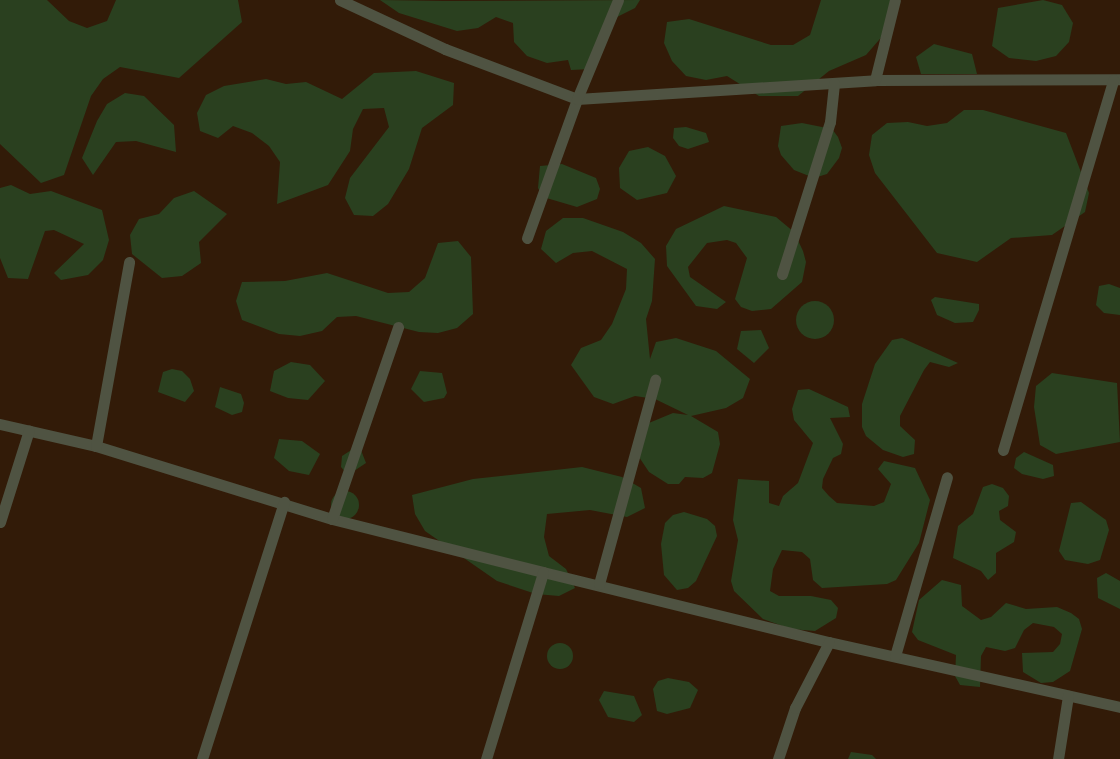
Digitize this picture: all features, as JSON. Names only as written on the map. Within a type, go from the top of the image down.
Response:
[{"type":"street","points":[[340,0],[445,49],[577,99],[875,80],[1117,79],[1003,450]]},
{"type":"street","points":[[528,238],[577,99],[618,0]]},
{"type":"street","points":[[875,80],[895,0]]},
{"type":"street","points":[[782,274],[830,122],[834,83]]},
{"type":"street","points":[[96,446],[129,262]]},
{"type":"street","points":[[332,518],[398,327]]},
{"type":"street","points":[[599,584],[655,380]]},
{"type":"street","points":[[0,424],[96,446],[284,502],[332,518],[543,572],[599,584],[829,642],[1120,707]]},
{"type":"street","points":[[0,522],[29,430]]},
{"type":"street","points":[[895,656],[947,477]]},
{"type":"street","points":[[202,759],[284,502]]},
{"type":"street","points":[[486,759],[543,572]]},
{"type":"street","points":[[778,759],[796,708],[829,642]]},
{"type":"street","points":[[1058,759],[1068,696]]},
{"type":"green space","points":[[0,0],[47,0],[69,21],[87,28],[107,21],[116,0],[238,0],[242,22],[179,78],[120,67],[103,79],[91,96],[64,175],[41,183],[0,144]]},
{"type":"green space","points":[[380,0],[640,0],[635,8],[617,17],[591,69],[571,70],[568,60],[547,63],[527,56],[514,42],[513,23],[496,17],[478,28],[457,31],[399,13]]},
{"type":"green space","points":[[821,0],[892,0],[892,25],[866,55],[829,71],[798,96],[759,96],[727,76],[706,80],[686,76],[672,61],[664,43],[667,22],[689,19],[771,45],[793,45],[810,35]]},
{"type":"green space","points":[[1043,0],[1062,5],[1073,23],[1069,42],[1056,56],[1036,61],[1009,58],[992,46],[998,8]]},
{"type":"green space","points":[[934,44],[972,54],[977,74],[921,74],[916,57]]},
{"type":"green space","points":[[416,71],[454,83],[453,105],[422,128],[409,169],[388,204],[373,216],[354,215],[345,198],[350,178],[389,127],[384,108],[363,109],[353,129],[350,151],[328,185],[277,204],[280,162],[269,146],[252,133],[233,126],[218,138],[200,131],[197,113],[206,95],[224,86],[266,79],[286,84],[306,82],[342,99],[374,73]]},
{"type":"green space","points":[[125,93],[144,96],[174,125],[176,152],[136,141],[116,142],[93,175],[82,158],[97,121],[107,104]]},
{"type":"green space","points":[[964,110],[983,110],[1066,133],[1089,193],[1085,212],[1052,235],[1011,238],[977,262],[937,253],[875,173],[869,155],[872,135],[887,123],[908,122],[927,126],[947,123]]},
{"type":"green space","points":[[802,123],[832,129],[838,137],[842,148],[839,158],[827,174],[814,178],[794,170],[781,155],[778,146],[781,126]]},
{"type":"green space","points":[[686,127],[706,133],[709,142],[688,149],[679,146],[673,138],[674,128]]},
{"type":"green space","points":[[648,147],[665,156],[676,176],[667,193],[637,200],[620,188],[619,168],[629,151]]},
{"type":"green space","points":[[562,164],[596,178],[600,189],[597,199],[577,207],[543,197],[538,188],[540,166]]},
{"type":"green space","points":[[11,185],[30,194],[51,191],[102,210],[109,240],[103,260],[88,275],[61,280],[54,273],[84,244],[54,230],[45,231],[28,279],[8,278],[0,258],[0,188]]},
{"type":"green space","points":[[194,191],[227,214],[199,242],[201,263],[182,276],[162,278],[132,254],[130,235],[139,219],[159,214],[174,198]]},
{"type":"green space","points":[[724,206],[776,217],[794,232],[803,251],[806,262],[802,282],[771,309],[752,311],[741,307],[735,299],[747,258],[736,243],[727,240],[707,243],[688,267],[690,277],[726,302],[717,309],[696,306],[667,266],[666,246],[676,229]]},
{"type":"green space","points":[[563,218],[583,218],[623,232],[641,243],[655,259],[652,301],[646,319],[650,359],[656,342],[676,338],[716,351],[750,379],[743,398],[726,408],[691,416],[718,432],[720,444],[712,473],[703,478],[685,477],[679,484],[668,484],[649,472],[637,454],[644,425],[673,413],[688,415],[655,399],[635,396],[613,404],[594,397],[571,365],[581,348],[601,340],[612,324],[626,289],[627,269],[592,251],[573,253],[556,263],[541,249],[546,231]]},
{"type":"green space","points":[[458,241],[471,257],[473,314],[457,328],[438,333],[419,332],[356,316],[337,317],[322,331],[300,336],[279,334],[242,320],[236,301],[242,282],[285,281],[327,273],[388,293],[409,292],[425,278],[438,243]]},
{"type":"green space","points":[[1109,284],[1120,288],[1120,315],[1104,313],[1096,305],[1099,286]]},
{"type":"green space","points":[[935,297],[979,304],[979,310],[973,322],[955,323],[937,315],[931,300]]},
{"type":"green space","points":[[811,301],[819,301],[829,306],[833,313],[833,327],[829,334],[819,339],[811,339],[801,334],[799,331],[796,324],[796,316],[801,306],[804,304]]},
{"type":"green space","points":[[761,330],[769,348],[754,363],[737,349],[741,331]]},
{"type":"green space","points":[[902,338],[958,363],[949,367],[930,362],[924,370],[900,416],[900,426],[915,440],[914,454],[903,457],[883,450],[866,436],[862,427],[862,404],[875,364],[892,340]]},
{"type":"green space","points":[[291,362],[310,365],[325,381],[308,400],[288,398],[270,391],[274,371]]},
{"type":"green space","points":[[172,369],[182,371],[190,379],[194,391],[185,402],[158,392],[163,372]]},
{"type":"green space","points":[[420,371],[442,373],[447,393],[444,398],[424,402],[411,389]]},
{"type":"green space","points":[[1052,373],[1117,383],[1120,442],[1056,454],[1040,445],[1034,407],[1036,386]]},
{"type":"green space","points":[[220,387],[241,394],[244,403],[242,412],[232,415],[215,407]]},
{"type":"green space","points":[[809,389],[848,407],[850,417],[830,418],[843,444],[841,454],[833,458],[823,479],[822,488],[829,496],[837,503],[874,506],[884,502],[891,484],[878,469],[884,461],[915,468],[930,500],[919,543],[896,580],[887,584],[822,588],[813,580],[810,559],[802,552],[782,550],[773,569],[770,591],[779,596],[811,596],[831,600],[838,608],[836,618],[815,631],[791,629],[763,619],[734,591],[731,581],[738,540],[733,520],[738,479],[769,481],[769,503],[779,506],[783,496],[798,483],[813,443],[794,420],[792,409],[798,390]]},
{"type":"green space","points":[[279,439],[302,441],[320,454],[309,475],[289,471],[274,458]]},
{"type":"green space","points":[[359,445],[366,463],[348,475],[341,467],[342,456]]},
{"type":"green space","points":[[1024,452],[1053,465],[1054,476],[1043,479],[1022,474],[1014,468],[1016,458]]},
{"type":"green space","points":[[582,467],[622,477],[641,488],[645,508],[627,517],[590,510],[547,514],[544,537],[549,556],[566,569],[575,588],[559,596],[536,594],[497,581],[425,531],[415,514],[412,495],[473,479]]},
{"type":"green space","points":[[992,484],[1003,488],[1009,496],[1008,506],[999,511],[1000,520],[1016,532],[1014,542],[996,553],[996,573],[988,580],[981,571],[953,558],[958,526],[973,514],[983,487]]},
{"type":"green space","points":[[345,491],[355,495],[359,505],[355,515],[345,519],[335,515],[331,505],[335,495]]},
{"type":"green space","points":[[1081,502],[1106,520],[1109,530],[1100,560],[1088,564],[1065,560],[1059,551],[1071,503]]},
{"type":"green space","points":[[684,512],[707,519],[715,526],[717,536],[696,581],[688,588],[677,590],[664,575],[661,544],[665,523],[673,515]]},
{"type":"green space","points":[[1106,573],[1120,581],[1120,609],[1098,598],[1097,578]]},
{"type":"green space","points":[[942,580],[961,585],[962,606],[981,620],[991,617],[1006,603],[1026,609],[1057,607],[1071,613],[1079,619],[1082,629],[1070,671],[1053,682],[1041,683],[1023,672],[1022,653],[1053,652],[1060,644],[1062,634],[1054,627],[1033,623],[1024,630],[1015,648],[1005,651],[986,647],[981,656],[980,687],[960,685],[955,676],[956,655],[918,640],[912,632],[919,600]]},
{"type":"green space","points":[[560,643],[569,647],[573,656],[569,665],[560,669],[551,665],[547,656],[551,647]]},
{"type":"green space","points":[[668,678],[689,682],[698,690],[690,708],[667,714],[657,711],[653,689],[658,681]]},
{"type":"green space","points":[[604,691],[634,696],[642,715],[634,722],[608,717],[599,700]]},
{"type":"green space","points":[[851,752],[872,755],[876,759],[848,759]]}]
